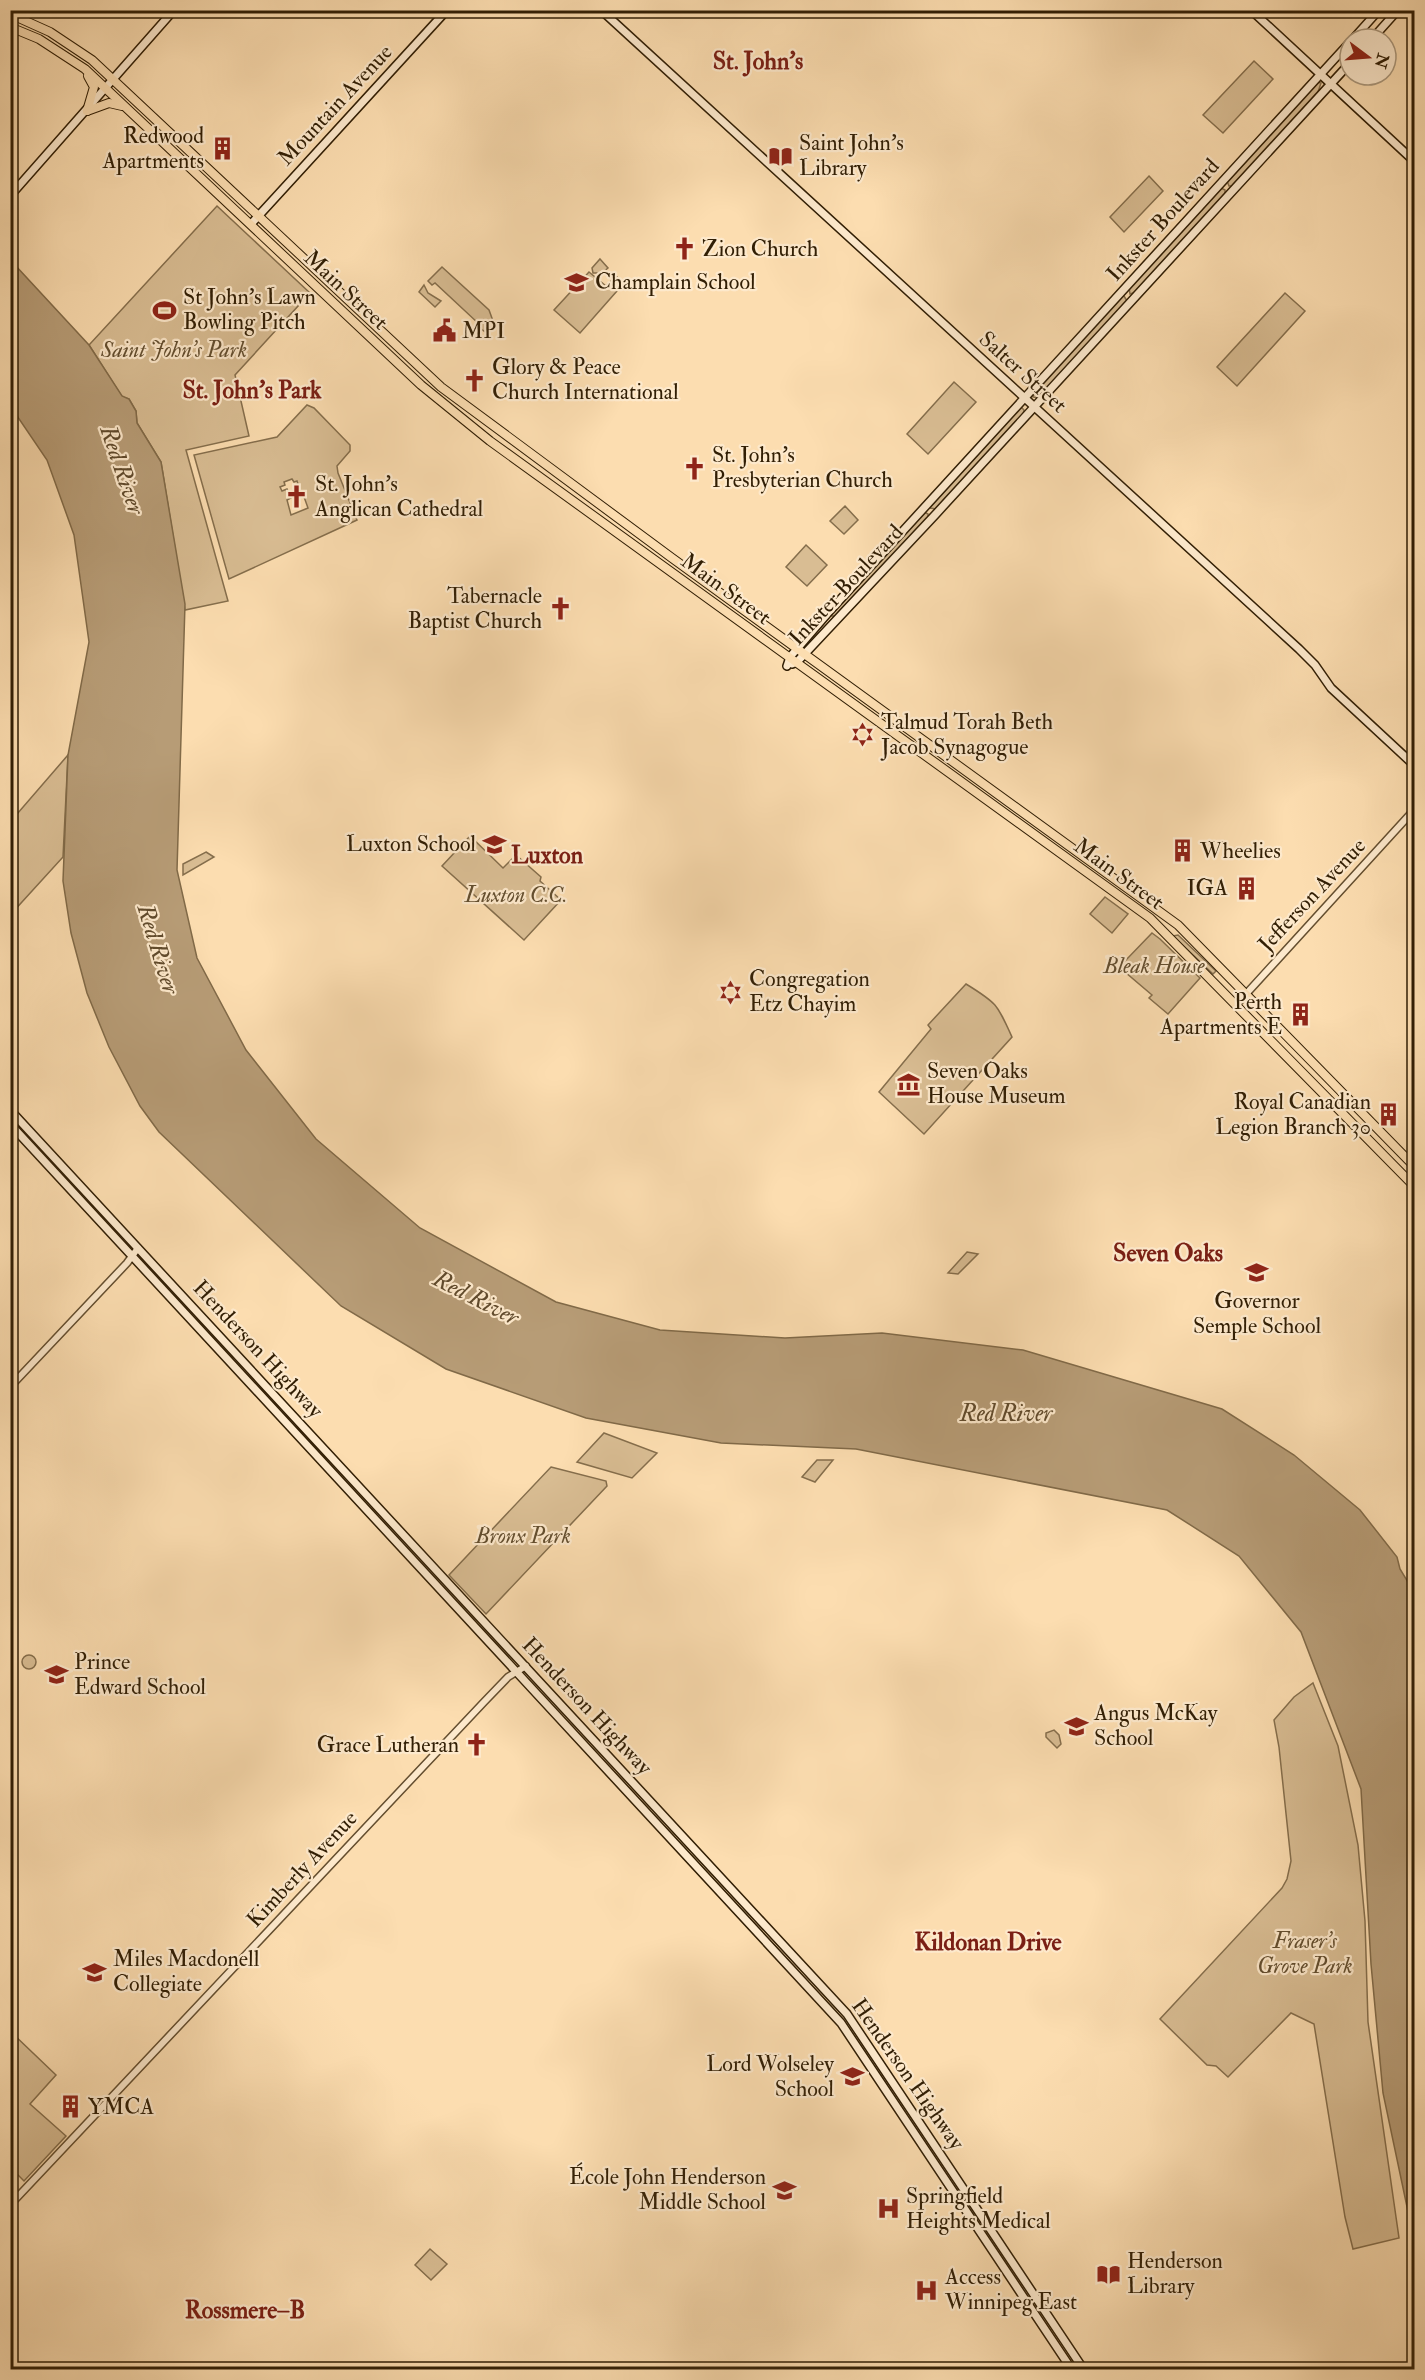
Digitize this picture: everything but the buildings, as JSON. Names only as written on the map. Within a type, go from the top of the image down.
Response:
[{"type":"main road","points":[[10,196],[174,10]]},
{"type":"main road","name":"Mountain Avenue","points":[[250,224],[447,10]]},
{"type":"main road","name":"Salter Street","points":[[601,10],[1299,649],[1315,665],[1331,688],[1414,765]]},
{"type":"main road","points":[[1251,10],[1414,161]]},
{"type":"main road","points":[[1364,27],[1379,10]]},
{"type":"main road","points":[[1383,27],[1398,10]]},
{"type":"main road","name":"Main Street","points":[[10,14],[72,45],[114,79],[441,387],[1178,925],[1414,1166]]},
{"type":"main road","name":"Main Street","points":[[10,27],[39,39],[85,69],[433,396],[490,441],[1150,918],[1414,1186]]},
{"type":"main road","name":"Inkster Boulevard","points":[[790,657],[1338,55]]},
{"type":"main road","points":[[85,69],[94,87],[87,111]]},
{"type":"main road","name":"Inkster Boulevard","points":[[797,662],[936,515],[1338,76]]},
{"type":"main road","points":[[87,111],[109,103],[128,107]]},
{"type":"main road","points":[[1170,937],[1175,933],[1186,934]]},
{"type":"main road","points":[[1328,1098],[1337,1099],[1346,1095]]},
{"type":"main road","points":[[1343,1114],[1353,1109],[1362,1112]]},
{"type":"main road","name":"Henderson Highway","points":[[10,1110],[847,2014],[1084,2370]]},
{"type":"main road","name":"Henderson Highway","points":[[10,1124],[841,2023],[1072,2370]]},
{"type":"main road","points":[[274,1410],[282,1402]]},
{"type":"main road","points":[[914,2132],[923,2126]]},
{"type":"main road","points":[[947,2181],[955,2175]]},
{"type":"main road","points":[[1050,2336],[1061,2335]]},
{"type":"street","name":"Jefferson Avenue","points":[[1236,1005],[1414,810]]},
{"type":"street","points":[[10,1387],[138,1248]]},
{"type":"street","name":"Kimberly Avenue","points":[[10,2205],[462,1725],[516,1671],[526,1666]]},
{"type":"green space","points":[[1254,61],[1273,79],[1223,133],[1203,115]]},
{"type":"green space","points":[[1317,82],[1321,83],[1317,95],[1233,186],[1229,186],[1227,181]]},
{"type":"green space","points":[[1149,176],[1163,191],[1124,232],[1110,217]]},
{"type":"green space","points":[[1221,188],[1225,190],[1225,195],[1136,292],[1130,294],[1129,287]]},
{"type":"green space","name":"Saint John's Park","points":[[217,206],[310,293],[235,375],[249,436],[186,450],[228,601],[185,610],[161,462],[137,423],[136,411],[129,399],[122,397],[89,345]]},
{"type":"green space","points":[[600,259],[608,268],[602,273],[593,273],[592,268]]},
{"type":"green space","points":[[442,267],[489,310],[493,321],[487,333],[476,326],[478,323],[435,283],[432,285],[428,281]]},
{"type":"green space","points":[[589,272],[606,286],[616,276],[624,283],[580,333],[554,310]]},
{"type":"green space","points":[[424,285],[428,293],[441,301],[435,307],[419,292]]},
{"type":"green space","points":[[1285,293],[1305,311],[1237,386],[1217,367]]},
{"type":"green space","points":[[1120,296],[1124,296],[1127,301],[1038,398],[1033,397],[1035,390]]},
{"type":"green space","points":[[954,382],[976,402],[928,454],[907,434]]},
{"type":"green space","points":[[307,405],[314,408],[350,445],[350,451],[337,466],[357,520],[229,579],[194,455],[277,437]],"holes":[[[292,479],[294,482],[297,481],[298,484],[295,485],[300,495],[303,494],[308,508],[291,515],[287,500],[291,498],[287,489],[282,491],[280,487],[285,485],[284,482]]]},
{"type":"green space","points":[[1021,407],[1024,410],[1023,415],[936,509],[930,508],[930,507]]},
{"type":"green space","points":[[845,506],[858,520],[844,534],[830,521]]},
{"type":"green space","points":[[924,512],[928,514],[928,518],[837,616],[831,616],[831,613]]},
{"type":"green space","points":[[806,545],[827,565],[807,586],[786,567]]},
{"type":"green space","points":[[68,755],[63,857],[11,914],[11,821]]},
{"type":"green space","name":"Luxton C.C.","points":[[470,836],[503,868],[516,855],[541,877],[540,881],[561,900],[524,940],[442,866]]},
{"type":"green space","points":[[206,852],[214,857],[183,875],[183,864]]},
{"type":"green space","points":[[1105,897],[1128,914],[1112,933],[1090,914]]},
{"type":"green space","name":"Bleak House","points":[[1152,933],[1200,978],[1168,1014],[1149,998],[1152,995],[1123,968],[1124,962]]},
{"type":"green space","points":[[1178,935],[1216,971],[1213,974],[1173,936]]},
{"type":"green space","points":[[966,984],[995,1005],[1012,1037],[924,1134],[879,1092],[931,1029],[928,1025]]},
{"type":"green space","points":[[967,1252],[978,1254],[958,1274],[948,1273]]},
{"type":"green space","points":[[141,1261],[185,1304],[187,1310]]},
{"type":"green space","points":[[194,1318],[216,1337],[233,1360]]},
{"type":"green space","points":[[291,1423],[304,1433],[335,1467]]},
{"type":"green space","points":[[604,1433],[657,1453],[632,1478],[577,1462]]},
{"type":"green space","points":[[817,1460],[833,1460],[815,1482],[802,1477]]},
{"type":"green space","name":"Bronx Park","points":[[551,1467],[606,1481],[607,1486],[486,1614],[449,1575]]},
{"type":"green space","points":[[26,1655],[32,1655],[36,1662],[32,1669],[26,1669],[22,1665],[22,1659]]},
{"type":"green space","name":"Fraser's Grove Park","points":[[1313,1683],[1338,1746],[1358,1845],[1365,1921],[1368,2022],[1399,2238],[1353,2249],[1345,2217],[1314,2024],[1291,2013],[1228,2077],[1216,2066],[1207,2065],[1160,2019],[1282,1888],[1287,1879],[1291,1861],[1274,1720],[1294,1697]]},
{"type":"green space","points":[[1054,1730],[1059,1735],[1061,1744],[1057,1748],[1046,1737],[1046,1733]]},
{"type":"green space","points":[[11,2032],[56,2075],[30,2104],[66,2136],[24,2181],[11,2168]]},
{"type":"green space","points":[[430,2249],[447,2264],[431,2280],[415,2265]]},
{"type":"water","name":"Red River","points":[[10,258],[89,345],[122,396],[129,399],[136,411],[137,423],[161,462],[185,604],[177,870],[197,958],[246,1050],[316,1139],[420,1228],[556,1302],[660,1330],[785,1338],[882,1333],[1023,1350],[1222,1409],[1294,1455],[1360,1510],[1397,1557],[1400,1569],[1414,1592],[1414,2240],[1383,2093],[1371,1964],[1361,1789],[1301,1632],[1239,1556],[1167,1510],[856,1449],[721,1443],[586,1418],[446,1369],[341,1306],[159,1132],[140,1106],[109,1047],[87,993],[71,933],[63,881],[68,755],[89,642],[74,535],[47,460],[11,407]]},
{"type":"place","name":"Redwood Apartments","points":[[222,149]]},
{"type":"place","name":"Saint John's Library","points":[[781,156]]},
{"type":"place","name":"Zion Church","points":[[684,249]]},
{"type":"place","name":"Champlain School","points":[[577,282]]},
{"type":"place","name":"St John's Lawn Bowling Pitch","points":[[165,310]]},
{"type":"place","name":"MPI","points":[[444,331]]},
{"type":"place","name":"Glory & Peace Church International","points":[[474,380]]},
{"type":"place","name":"St. John's Presbyterian Church","points":[[694,468]]},
{"type":"place","name":"St. John’s Anglican Cathedral","points":[[297,497]]},
{"type":"place","name":"Tabernacle Baptist Church","points":[[560,609]]},
{"type":"place","name":"Talmud Torah Beth Jacob Synagogue","points":[[863,735]]},
{"type":"place","name":"Luxton School","points":[[494,844]]},
{"type":"place","name":"Wheelies","points":[[1182,851]]},
{"type":"place","name":"IGA","points":[[1246,888]]},
{"type":"place","name":"Congregation Etz Chayim","points":[[731,992]]},
{"type":"place","name":"Perth Apartments E","points":[[1300,1015]]},
{"type":"place","name":"Seven Oaks House Museum","points":[[909,1084]]},
{"type":"place","name":"Royal Canadian Legion Branch 30","points":[[1389,1115]]},
{"type":"place","name":"Governor Semple School","points":[[1257,1272]]},
{"type":"place","name":"Prince Edward School","points":[[56,1675]]},
{"type":"place","name":"Angus McKay School","points":[[1076,1726]]},
{"type":"place","name":"Grace Lutheran","points":[[477,1745]]},
{"type":"place","name":"Miles Macdonell Collegiate","points":[[95,1972]]},
{"type":"place","name":"Lord Wolseley School","points":[[852,2077]]},
{"type":"place","name":"YMCA","points":[[70,2107]]},
{"type":"place","name":"École John Henderson Middle School","points":[[784,2190]]},
{"type":"place","name":"Springfield Heights Medical","points":[[888,2209]]},
{"type":"place","name":"Henderson Library","points":[[1109,2274]]},
{"type":"place","name":"Access Winnipeg East","points":[[927,2290]]},
{"type":"district","name":"St. John's","points":[[758,61]]},
{"type":"district","name":"St. John's Park","points":[[252,390]]},
{"type":"district","name":"Luxton","points":[[547,855]]},
{"type":"district","name":"Seven Oaks","points":[[1168,1253]]},
{"type":"district","name":"Kildonan Drive","points":[[988,1942]]},
{"type":"district","name":"Rossmere–B","points":[[245,2310]]}]
